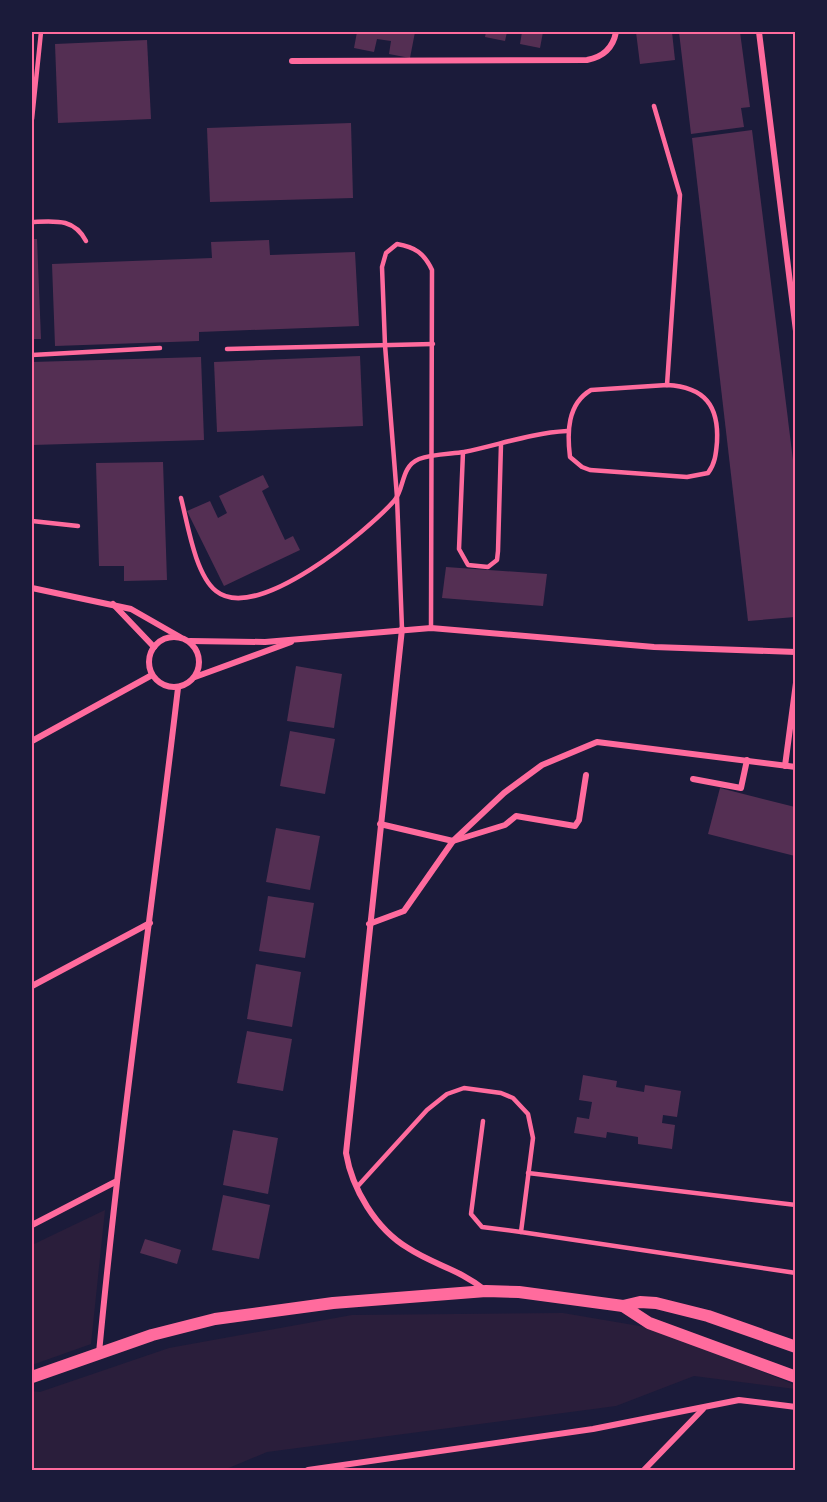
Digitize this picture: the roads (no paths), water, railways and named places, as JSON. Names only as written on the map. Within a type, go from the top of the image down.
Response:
[{"type":"main road","points":[[32,1377],[184,1326],[246,1314],[343,1302],[486,1290],[519,1292],[623,1306],[640,1302],[672,1307],[745,1328],[795,1347]]},
{"type":"main road","points":[[623,1306],[649,1323],[795,1377]]},
{"type":"street","points":[[292,61],[587,60],[605,53],[611,46],[616,32]]},
{"type":"street","points":[[759,32],[795,331]]},
{"type":"street","points":[[32,588],[112,604],[145,616],[190,641],[297,640],[432,628],[654,647],[795,652]]},
{"type":"street","points":[[112,604],[154,646]]},
{"type":"street","points":[[402,629],[346,1136],[348,1167],[373,1216],[397,1241],[466,1275],[486,1290]]},
{"type":"street","points":[[181,637],[171,636],[154,646],[149,655],[152,675],[159,682],[178,687],[195,677],[297,640]]},
{"type":"street","points":[[190,641],[200,658],[200,669],[195,677]]},
{"type":"street","points":[[32,741],[152,675]]},
{"type":"street","points":[[785,766],[795,683]]},
{"type":"street","points":[[99,1353],[115,1182],[150,923],[178,687]]},
{"type":"street","points":[[369,924],[404,911],[453,841],[504,793],[542,765],[597,742],[795,767]]},
{"type":"street","points":[[693,779],[741,788],[747,760]]},
{"type":"street","points":[[380,825],[453,841],[505,825],[516,816],[575,826],[579,820],[586,775]]},
{"type":"street","points":[[32,986],[150,923]]},
{"type":"street","points":[[32,1225],[115,1182]]},
{"type":"street","points":[[308,1470],[593,1430],[738,1400],[795,1407]]},
{"type":"street","points":[[644,1470],[702,1409]]},
{"type":"lane","points":[[32,119],[41,32]]},
{"type":"lane","points":[[654,106],[680,195],[667,385]]},
{"type":"lane","points":[[32,222],[70,223],[81,231],[86,241]]},
{"type":"lane","points":[[402,629],[397,497],[385,345],[382,267],[386,253],[396,244],[410,246],[426,256],[432,270],[432,628]]},
{"type":"lane","points":[[227,349],[433,344]]},
{"type":"lane","points":[[32,355],[160,348]]},
{"type":"lane","points":[[667,385],[680,386],[694,391],[714,409],[718,424],[716,455],[712,468],[703,475],[677,476],[582,467],[570,457],[567,430],[580,399],[591,390],[667,385]]},
{"type":"lane","points":[[181,498],[202,573],[218,593],[243,598],[265,593],[288,583],[378,519],[397,497],[401,479],[418,459],[501,444],[538,433],[567,430]]},
{"type":"lane","points":[[463,452],[459,549],[468,565],[488,567],[496,560],[498,551],[501,444]]},
{"type":"lane","points":[[32,521],[78,526]]},
{"type":"lane","points":[[357,1188],[427,1110],[447,1094],[464,1088],[501,1093],[513,1098],[528,1114],[533,1138],[521,1232]]},
{"type":"lane","points":[[483,1121],[471,1214],[482,1227],[795,1273]]},
{"type":"lane","points":[[528,1173],[795,1205]]}]
